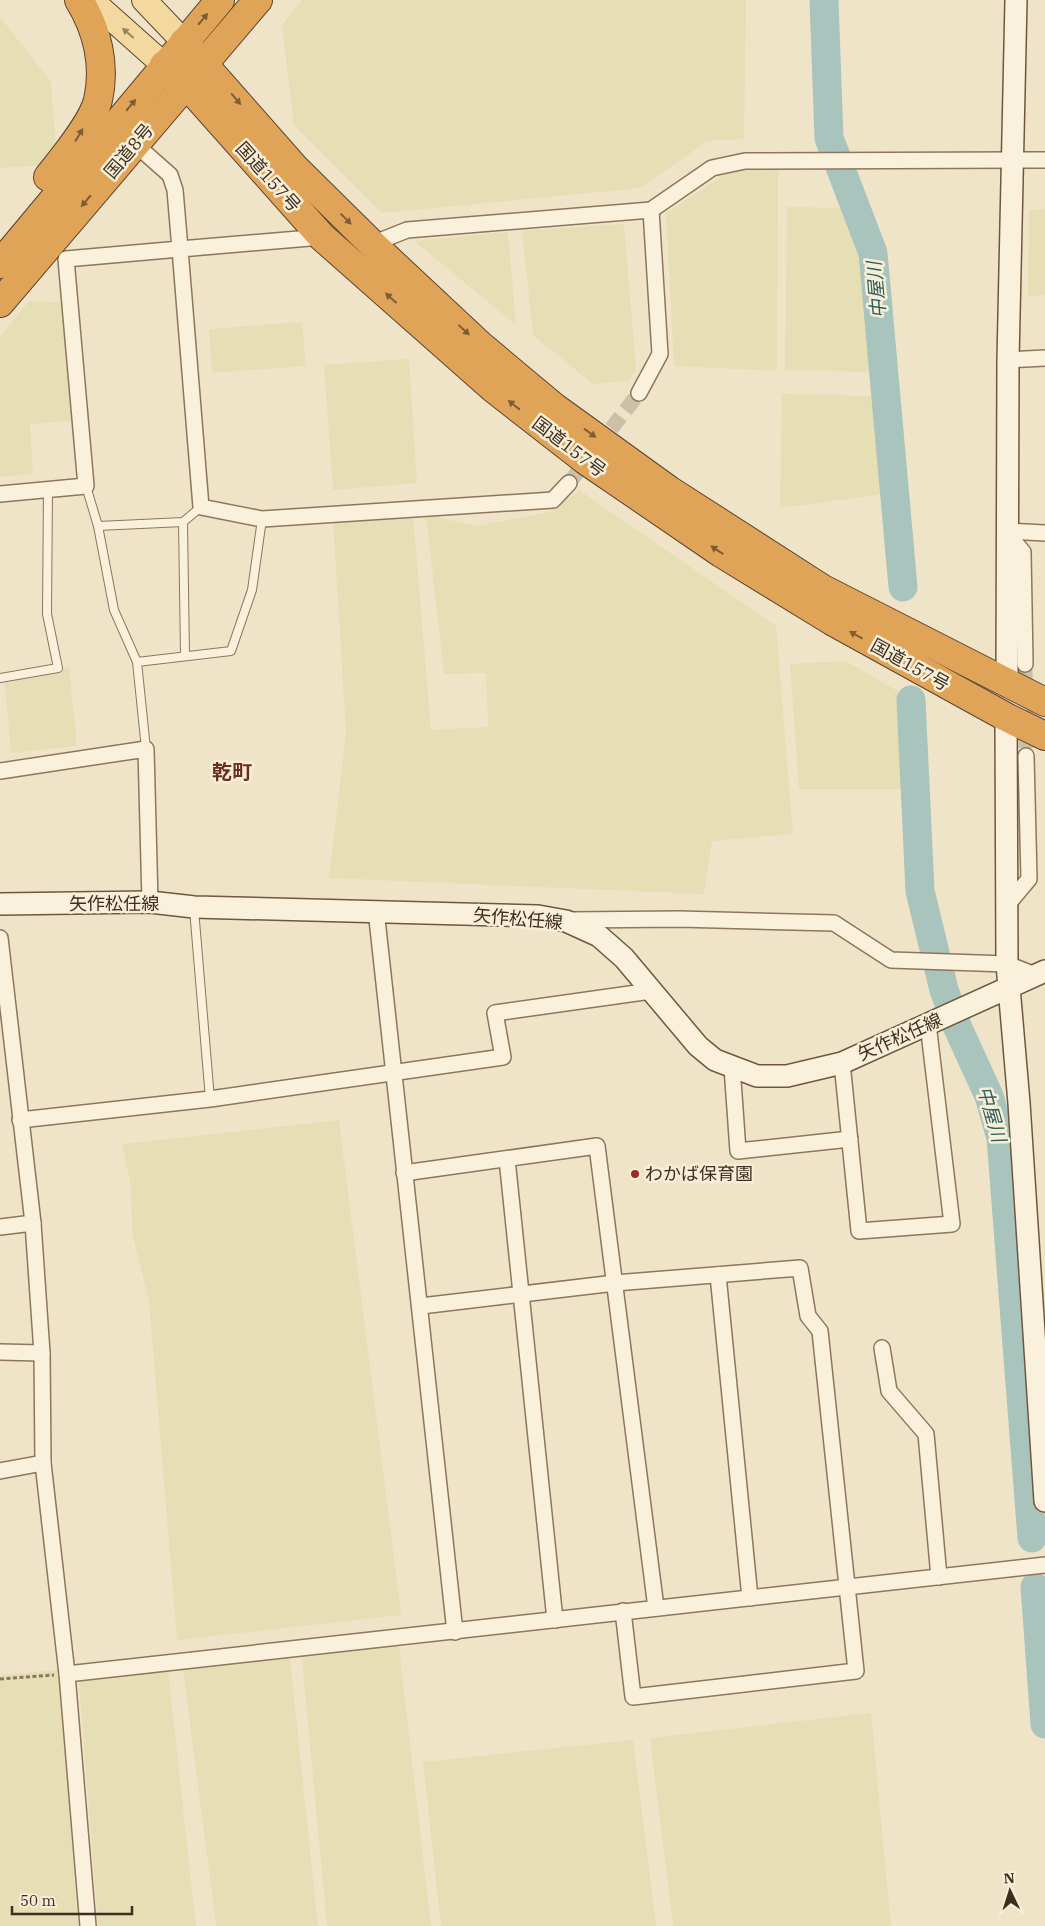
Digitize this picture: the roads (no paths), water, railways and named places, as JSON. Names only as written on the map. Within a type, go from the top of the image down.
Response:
[{"type":"highway","points":[[0,246],[78,138],[98,101],[101,61],[95,34],[79,0]]},
{"type":"highway","name":"国道8号","points":[[0,264],[220,0]]},
{"type":"highway","name":"国道8号","points":[[0,303],[258,0]]},
{"type":"highway","name":"国道157号","points":[[184,42],[295,168],[372,244],[480,345],[554,407],[669,490],[822,589],[1016,673],[1045,702]]},
{"type":"highway","name":"国道157号","points":[[164,65],[186,84],[322,237],[494,389],[593,466],[721,553],[832,621],[1006,717],[1045,736]]},
{"type":"main road","points":[[91,0],[164,65]]},
{"type":"main road","points":[[144,0],[184,42]]},
{"type":"street","points":[[1016,0],[1006,531],[1016,673]]},
{"type":"street","points":[[135,144],[170,175],[175,190],[201,507],[262,518],[553,500],[569,483]]},
{"type":"street","points":[[372,244],[407,230],[651,210],[712,168],[745,161],[1045,160]]},
{"type":"street","points":[[639,392],[660,354],[651,210]]},
{"type":"street","points":[[0,494],[48,488],[86,486],[66,259],[322,237]]},
{"type":"street","points":[[1008,360],[1045,358]]},
{"type":"street","points":[[1006,531],[1045,533]]},
{"type":"street","points":[[1006,717],[1008,988],[1037,1265],[1045,1502]]},
{"type":"street","points":[[0,771],[146,749],[150,902]]},
{"type":"street","points":[[1008,904],[1029,879],[1026,756]]},
{"type":"street","name":"矢作松任線","points":[[0,904],[150,902],[194,907],[376,910],[538,916],[566,920],[599,936],[624,958],[698,1046],[715,1060],[757,1076],[787,1076],[842,1063],[1042,973]]},
{"type":"street","points":[[376,910],[404,1173],[421,1306],[455,1632]]},
{"type":"street","points":[[566,920],[679,918],[834,923],[891,960],[1007,964],[1042,973]]},
{"type":"street","points":[[0,938],[3,995],[33,1223],[42,1353],[43,1463],[67,1674],[88,1926]]},
{"type":"street","points":[[20,1120],[210,1099],[503,1057],[495,1013],[651,991]]},
{"type":"street","points":[[842,1063],[859,1231],[952,1224],[932,1023]]},
{"type":"street","points":[[732,1066],[738,1151],[850,1139]]},
{"type":"street","points":[[404,1173],[597,1146],[656,1608]]},
{"type":"street","points":[[507,1159],[555,1620]]},
{"type":"street","points":[[0,1227],[33,1223]]},
{"type":"street","points":[[421,1306],[615,1282],[800,1268],[808,1316],[820,1331],[856,1671],[633,1697],[623,1611]]},
{"type":"street","points":[[718,1275],[750,1598]]},
{"type":"street","points":[[882,1348],[889,1390],[926,1434],[939,1577]]},
{"type":"street","points":[[0,1352],[42,1353]]},
{"type":"street","points":[[0,1471],[43,1463]]},
{"type":"street","points":[[67,1674],[455,1632],[623,1611],[846,1589],[1045,1565]]},
{"type":"lane","points":[[86,486],[98,526],[114,610],[138,662],[146,749]]},
{"type":"lane","points":[[0,678],[58,668],[47,614],[48,488]]},
{"type":"lane","points":[[98,526],[183,522],[201,507]]},
{"type":"lane","points":[[138,662],[231,651],[252,590],[262,518]]},
{"type":"lane","points":[[183,522],[185,655]]},
{"type":"lane","points":[[194,907],[210,1099]]},
{"type":"waterway","name":"中屋川","points":[[824,0],[829,138],[873,253],[903,587]]},
{"type":"waterway","name":"中屋川","points":[[911,700],[920,891],[944,990],[957,1026],[989,1096],[1001,1138],[1032,1538]]},
{"type":"waterway","name":"中屋川","points":[[1035,1587],[1045,1724]]},
{"type":"tunnel","points":[[569,483],[639,393]]},
{"type":"tunnel","points":[[1025,664],[1026,756]]},
{"type":"place","name":"わかば保育園","points":[[635,1174]]},
{"type":"district","name":"乾町","points":[[232,772]]}]
